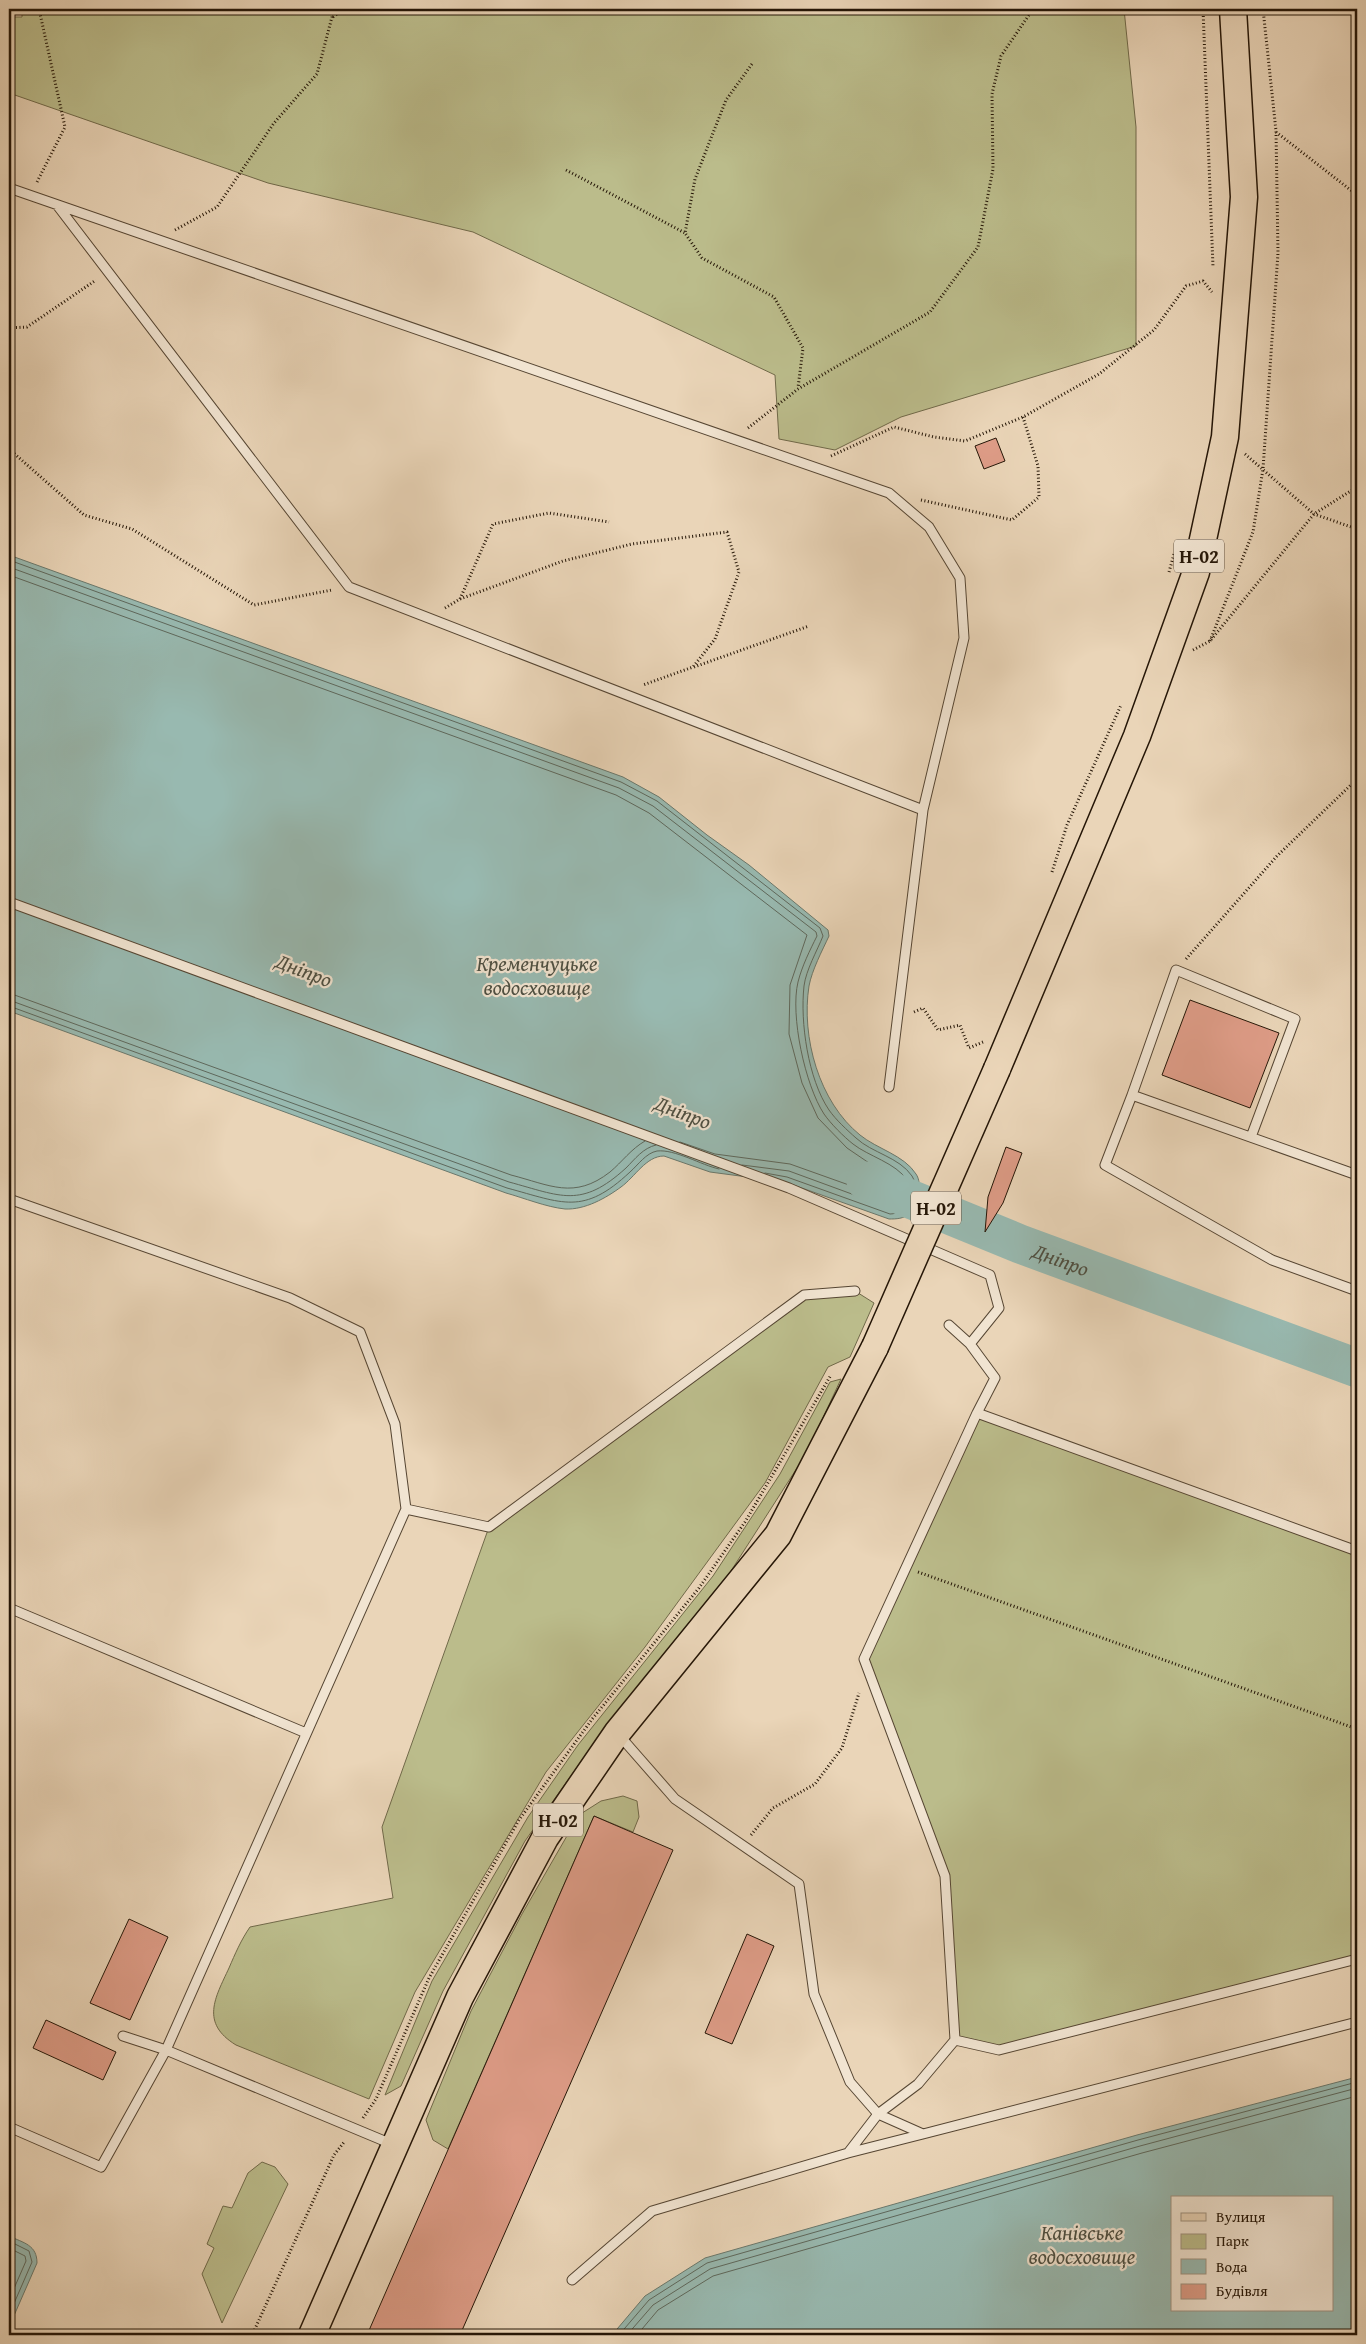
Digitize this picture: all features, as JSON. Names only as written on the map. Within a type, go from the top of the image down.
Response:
[{"type":"main road","name":"Н-02","points":[[312,2335],[460,1997],[545,1838],[618,1733],[778,1535],[875,1347],[992,1058],[1137,736],[1196,572],[1225,437],[1244,197],[1233,9]]},
{"type":"lane","points":[[9,188],[889,493],[928,527],[960,578],[964,638],[923,810],[889,1087]]},
{"type":"lane","points":[[57,205],[349,586],[923,810]]},
{"type":"lane","points":[[9,902],[789,1188],[990,1275],[998,1308],[970,1344]]},
{"type":"lane","points":[[1252,1137],[1295,1019],[1176,970],[1106,1165],[1272,1260],[1357,1292]]},
{"type":"lane","points":[[1132,1095],[1357,1175]]},
{"type":"lane","points":[[9,1200],[290,1298],[360,1332],[395,1424],[406,1509],[166,2050],[101,2167],[9,2127]]},
{"type":"lane","points":[[406,1509],[490,1527],[804,1295],[855,1291]]},
{"type":"lane","points":[[848,2153],[878,2114],[918,2084],[955,2040],[945,1876],[864,1659],[977,1413],[995,1378],[970,1344],[949,1325]]},
{"type":"lane","points":[[977,1413],[1357,1551]]},
{"type":"lane","points":[[9,1608],[306,1734]]},
{"type":"lane","points":[[618,1733],[675,1799],[799,1884],[814,1994],[850,2082],[878,2114],[923,2134]]},
{"type":"lane","points":[[955,2040],[999,2050],[1357,1959]]},
{"type":"lane","points":[[572,2280],[652,2211],[848,2153],[1357,2022]]},
{"type":"lane","points":[[123,2036],[166,2050],[394,2145]]},
{"type":"path","points":[[30,196],[65,127],[39,9]]},
{"type":"path","points":[[157,240],[217,207],[274,123],[317,74],[332,17],[332,9]]},
{"type":"path","points":[[332,17],[344,9]]},
{"type":"path","points":[[734,439],[798,389],[930,312],[978,246],[993,169],[992,94],[1001,56],[1033,9]]},
{"type":"path","points":[[1203,9],[1213,234],[1212,272]]},
{"type":"path","points":[[1210,641],[1253,532],[1263,469],[1278,253],[1276,131],[1263,9]]},
{"type":"path","points":[[685,234],[695,179],[726,100],[752,64]]},
{"type":"path","points":[[1276,131],[1357,195]]},
{"type":"path","points":[[566,170],[685,234],[702,258],[774,297],[803,348],[798,389]]},
{"type":"path","points":[[9,328],[27,327],[109,272]]},
{"type":"path","points":[[814,467],[894,427],[934,437],[965,441],[1023,417],[1099,374],[1136,346],[1154,330],[1186,286],[1203,281],[1212,292]]},
{"type":"path","points":[[1212,282],[1212,302]]},
{"type":"path","points":[[889,493],[1012,520],[1039,497],[1038,466],[1023,417]]},
{"type":"path","points":[[1225,437],[1314,514],[1357,529]]},
{"type":"path","points":[[9,448],[84,515],[132,529],[254,605],[349,586]]},
{"type":"path","points":[[1162,667],[1210,641],[1314,514],[1357,487]]},
{"type":"path","points":[[460,599],[493,524],[549,513],[609,522]]},
{"type":"path","points":[[430,618],[460,599],[563,561],[632,544],[727,532],[739,572],[715,639],[693,667]]},
{"type":"path","points":[[1168,575],[1175,548]]},
{"type":"path","points":[[622,693],[809,626]]},
{"type":"path","points":[[1050,878],[1067,825],[1122,702]]},
{"type":"path","points":[[1176,970],[1277,856],[1357,779]]},
{"type":"path","points":[[899,1017],[923,1008],[938,1030],[960,1025],[969,1048],[983,1042],[992,1058]]},
{"type":"path","points":[[906,1568],[1357,1729]]},
{"type":"path","points":[[742,1845],[773,1808],[816,1784],[842,1748],[859,1695],[864,1659]]},
{"type":"green space","points":[[22,9],[1124,9],[1136,127],[1136,346],[901,417],[835,450],[779,439],[775,375],[473,232],[268,183],[9,93],[9,17],[22,17]]},
{"type":"green space","points":[[855,1291],[874,1303],[850,1357],[828,1367],[765,1483],[645,1647],[546,1772],[415,1992],[369,2099],[236,2045],[225,2037],[214,2019],[216,2000],[236,1952],[250,1927],[393,1898],[382,1827],[489,1527],[804,1295]]},
{"type":"green space","points":[[841,1379],[806,1454],[720,1588],[587,1753],[525,1841],[443,1991],[401,2086],[385,2095],[432,1981],[528,1817],[578,1745],[713,1576],[780,1474],[830,1382]]},
{"type":"green space","points":[[977,1413],[1357,1551],[1357,1959],[999,2050],[955,2040],[945,1876],[864,1659]]},
{"type":"green space","points":[[623,1796],[637,1801],[639,1817],[633,1832],[594,1816],[448,2149],[433,2140],[426,2120],[471,2011],[522,1914],[579,1815],[601,1801]]},
{"type":"green space","points":[[262,2162],[275,2167],[288,2184],[222,2323],[202,2274],[214,2248],[207,2244],[223,2206],[232,2208],[248,2173]]},
{"type":"water","name":"Кременчуцьке водосховище","points":[[9,555],[623,777],[659,797],[749,865],[828,930],[829,936],[810,980],[807,1006],[811,1047],[816,1067],[834,1105],[846,1121],[867,1140],[905,1162],[916,1174],[919,1188],[913,1209],[905,1216],[889,1219],[785,1182],[710,1172],[664,1156],[652,1159],[646,1163],[621,1187],[595,1202],[573,1209],[550,1206],[506,1193],[9,1011]]},
{"type":"water","name":"Канівське водосховище","points":[[1357,2077],[1357,2335],[612,2335],[645,2296],[705,2258],[1137,2135]]},
{"type":"water","points":[[9,2236],[29,2245],[35,2252],[37,2263],[9,2327]]},
{"type":"building","points":[[996,438],[1005,461],[984,469],[975,446]]},
{"type":"building","points":[[1190,1000],[1279,1033],[1250,1108],[1162,1075]]},
{"type":"building","points":[[1006,1147],[1022,1153],[1003,1203],[985,1232],[988,1197]]},
{"type":"building","points":[[594,1816],[673,1850],[460,2335],[367,2335]]},
{"type":"building","points":[[129,1919],[168,1937],[130,2020],[90,2003]]},
{"type":"building","points":[[747,1934],[774,1946],[732,2044],[705,2033]]},
{"type":"building","points":[[46,2020],[116,2052],[103,2080],[33,2048]]},
{"type":"waterway","name":"Дніпро","points":[[866,1181],[1020,1244],[1357,1368]]}]
